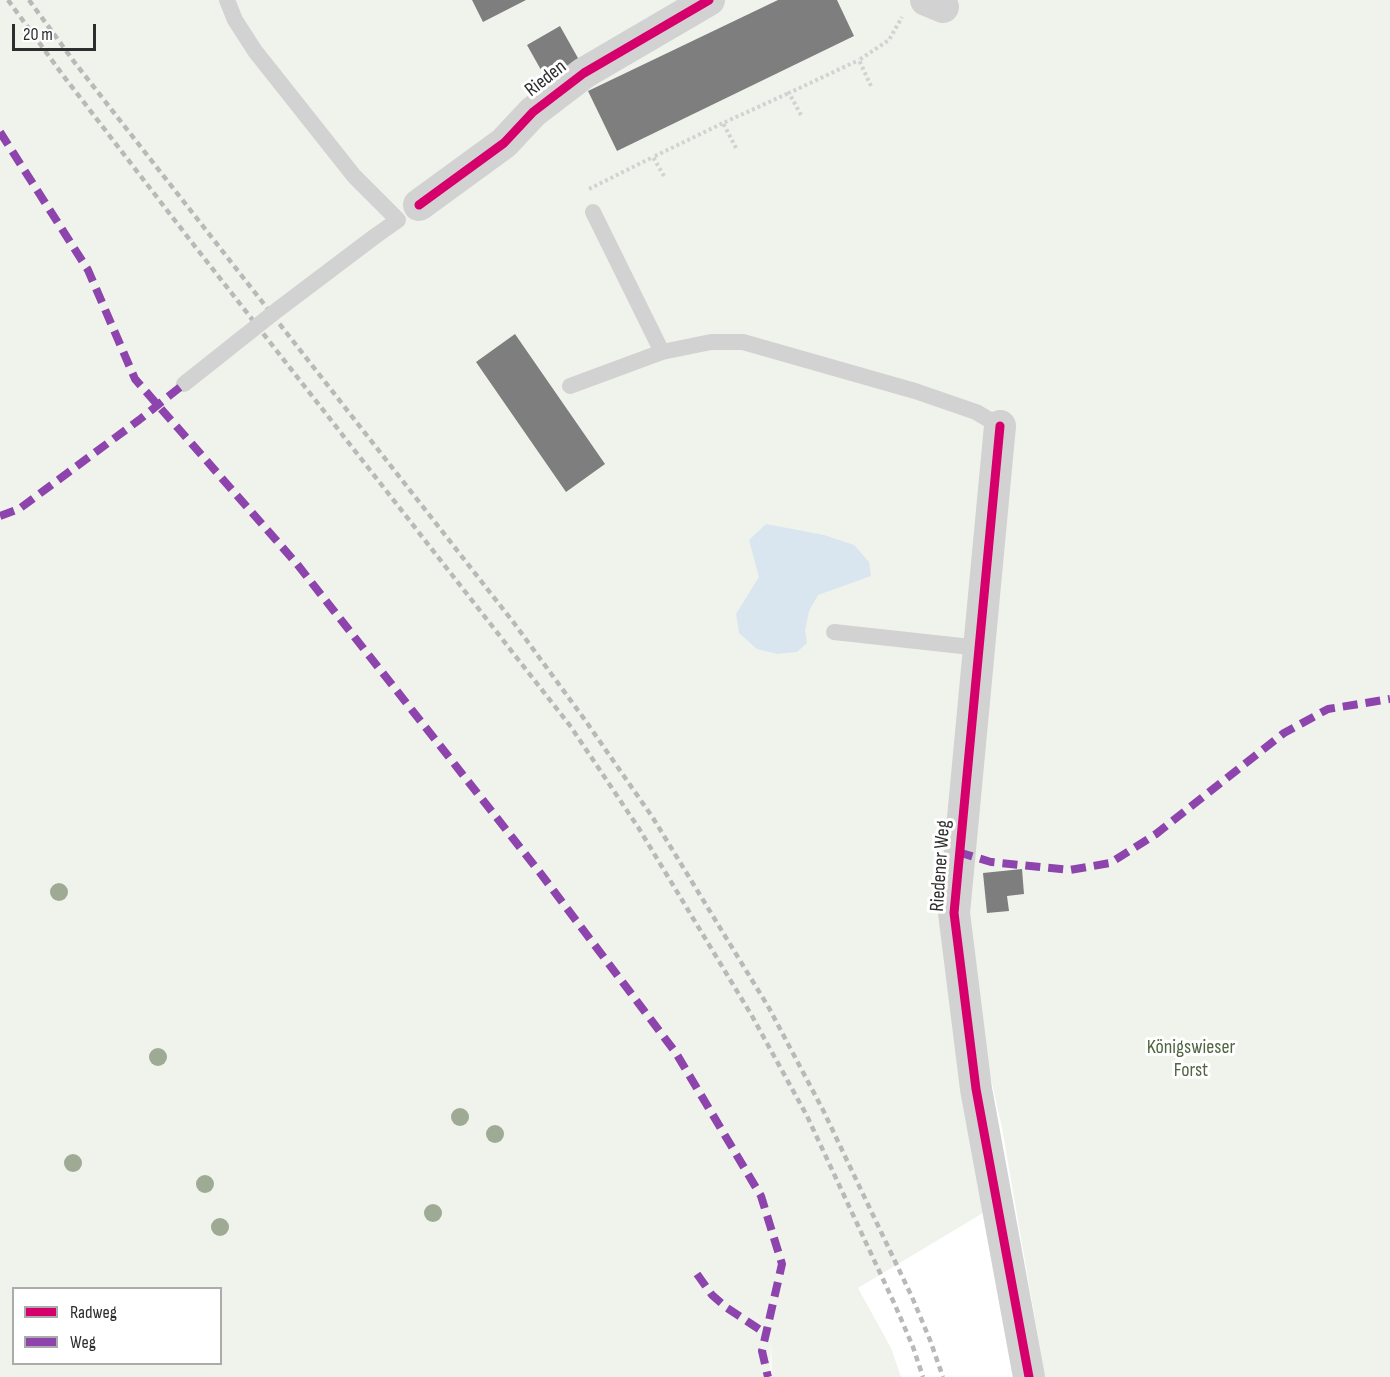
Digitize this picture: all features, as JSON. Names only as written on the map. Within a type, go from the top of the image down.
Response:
[{"type":"street","name":"Rieden","points":[[409,213],[504,142],[533,112],[584,72],[692,4]]},
{"type":"street","name":"Riedener Weg","points":[[1000,426],[954,913],[976,1089],[1029,1377]]},
{"type":"lane","points":[[184,384],[276,311],[409,213],[354,176],[255,51],[235,20],[227,0]]},
{"type":"lane","points":[[593,213],[662,352]]},
{"type":"lane","points":[[570,386],[662,352],[711,342],[743,342],[915,391],[976,411],[1000,426]]},
{"type":"lane","points":[[834,632],[980,648]]},
{"type":"path","points":[[593,213],[583,192],[723,123],[859,60],[890,40],[925,6]]},
{"type":"path","points":[[859,60],[871,86]]},
{"type":"path","points":[[789,93],[801,115]]},
{"type":"path","points":[[723,123],[736,148]]},
{"type":"path","points":[[652,157],[664,176]]},
{"type":"green space","name":"Königswieser Forst","points":[[0,0],[1390,0],[1390,1377],[1045,1377],[1002,1128],[975,1007],[988,1210],[858,1288],[891,1348],[901,1377],[772,1377],[771,1341],[770,1377],[0,1377]]},
{"type":"shaded area","points":[[766,524],[824,535],[854,545],[869,562],[871,576],[818,595],[809,611],[805,631],[807,643],[797,652],[777,654],[757,649],[739,633],[736,614],[759,577],[749,540]]},
{"type":"building","points":[[472,0],[526,0],[483,22]]},
{"type":"building","points":[[778,0],[837,0],[854,36],[617,151],[588,91]]},
{"type":"building","points":[[560,26],[583,67],[550,86],[527,45]]},
{"type":"building","points":[[515,334],[605,464],[566,492],[476,362]]},
{"type":"building","points":[[1022,869],[1024,894],[1007,896],[1009,911],[987,913],[983,873]]},
{"type":"railway","points":[[8,0],[183,231],[571,727],[638,827],[752,1016],[807,1116],[895,1305],[923,1377]]},
{"type":"railway","points":[[29,0],[75,63],[514,623],[653,818],[769,1008],[823,1110],[912,1297],[943,1377]]},
{"type":"marked path","points":[[0,132],[88,270],[135,379],[297,564],[541,874],[676,1053],[761,1196],[782,1264],[762,1351],[768,1377]]},
{"type":"marked path","points":[[0,516],[19,509],[184,384]]},
{"type":"marked path","points":[[958,852],[991,862],[1070,870],[1110,863],[1156,834],[1284,733],[1328,709],[1390,699]]},
{"type":"marked path","points":[[697,1274],[712,1295],[727,1308],[765,1333]]},
{"type":"cycle path","points":[[419,205],[504,143],[533,112],[584,73],[709,0]]},
{"type":"cycle path","points":[[1000,426],[954,913],[976,1089],[1029,1377]]}]
